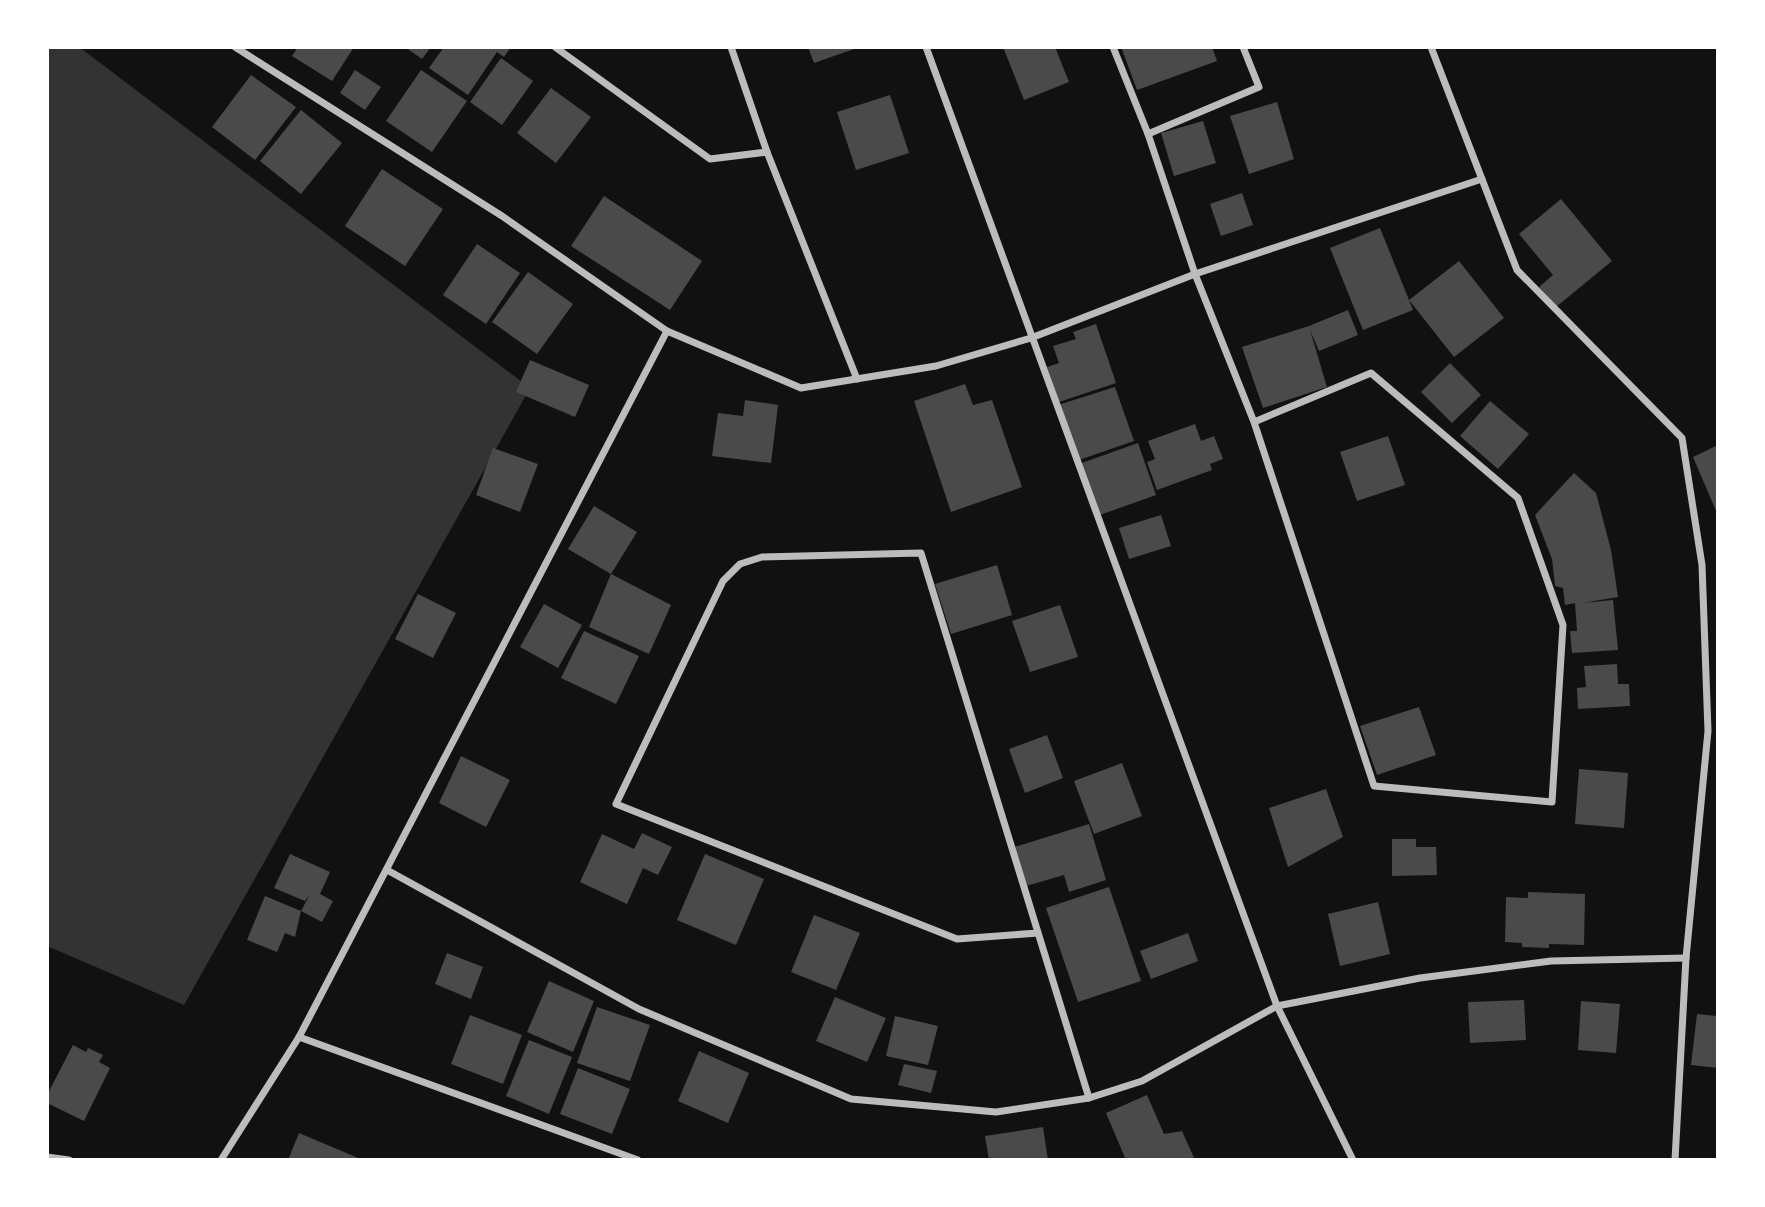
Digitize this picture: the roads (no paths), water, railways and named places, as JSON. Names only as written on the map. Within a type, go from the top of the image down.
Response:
[{"type":"street","points":[[235,47],[502,216],[667,331],[801,388],[936,366],[1031,338],[1195,274],[1482,179]]},
{"type":"street","points":[[555,47],[710,159],[767,152]]},
{"type":"street","points":[[731,47],[767,152],[857,379]]},
{"type":"street","points":[[926,47],[1277,1006],[1353,1160]]},
{"type":"street","points":[[1113,47],[1148,134],[1195,274],[1254,422],[1374,786],[1552,802],[1563,625],[1518,498],[1371,373],[1254,422]]},
{"type":"street","points":[[1148,134],[1259,87],[1243,47]]},
{"type":"street","points":[[1431,47],[1517,270],[1682,438],[1702,565],[1708,731],[1686,958],[1675,1160]]},
{"type":"street","points":[[221,1160],[299,1037],[667,331]]},
{"type":"street","points":[[1038,933],[957,939],[616,804],[723,582],[740,564],[762,557],[921,553],[1089,1098]]},
{"type":"street","points":[[387,870],[639,1009],[851,1099],[996,1112],[1089,1098],[1142,1081],[1277,1006],[1420,978],[1551,961],[1686,958]]},
{"type":"street","points":[[299,1037],[638,1160]]},
{"type":"street","points":[[47,1157],[69,1160]]}]
